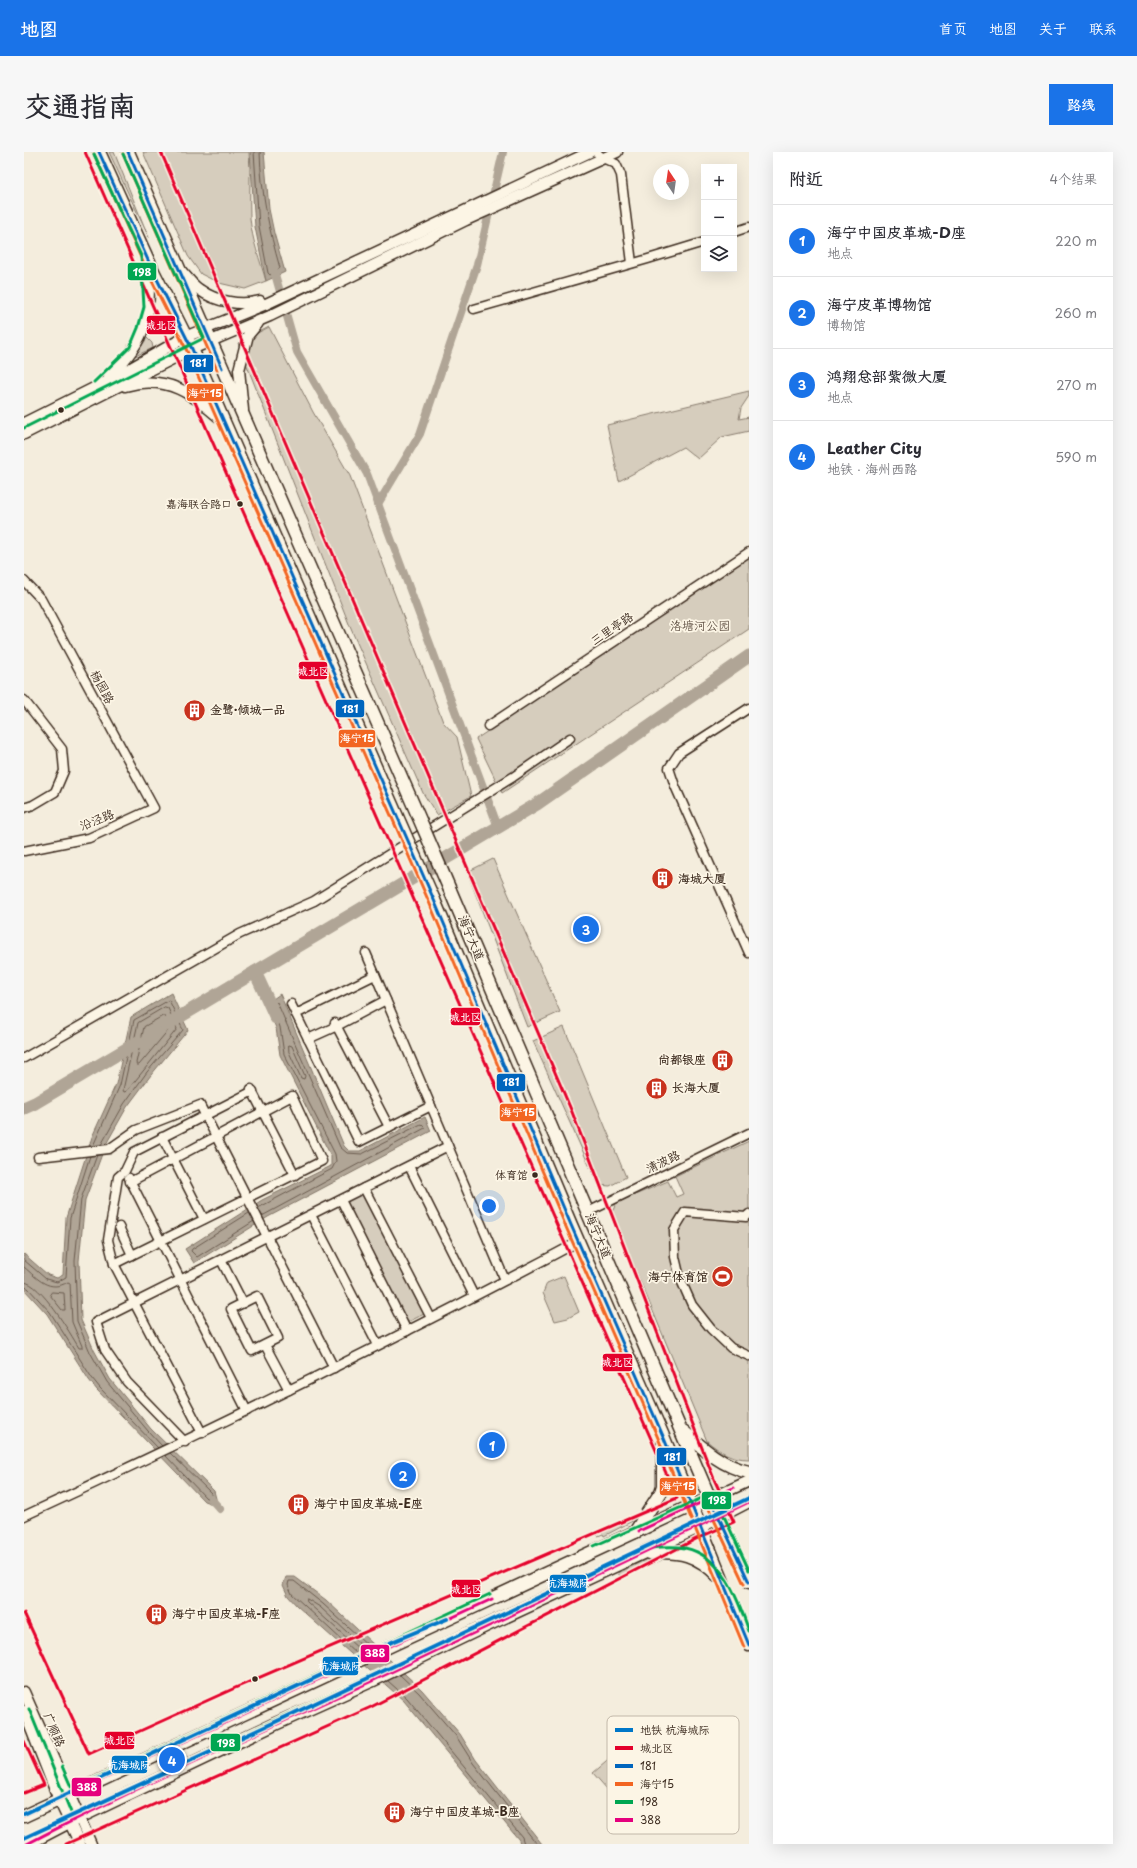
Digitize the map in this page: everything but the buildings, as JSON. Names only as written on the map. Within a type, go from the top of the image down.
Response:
[{"type":"highway","name":"海宁大道","points":[[99,152],[146,255],[192,349],[434,900],[578,1242],[663,1436],[749,1645]]},
{"type":"highway","name":"海宁大道","points":[[128,152],[423,827],[710,1499],[720,1517],[749,1582]]},
{"type":"highway","points":[[680,1429],[733,1468],[749,1472]]},
{"type":"highway","points":[[633,1534],[661,1492],[663,1486],[663,1436]]},
{"type":"highway","points":[[24,1816],[710,1499]]},
{"type":"highway","points":[[27,1844],[74,1819],[275,1724],[371,1681],[720,1517]]},
{"type":"highway","points":[[640,1554],[662,1552],[689,1554],[712,1569],[723,1582]]},
{"type":"main road","points":[[24,423],[265,318],[470,212],[506,190],[590,152]]},
{"type":"main road","points":[[24,434],[102,389],[186,337],[470,212],[507,201],[600,155],[617,152]]},
{"type":"main road","points":[[102,389],[134,350],[143,330],[149,307],[146,255]]},
{"type":"main road","points":[[179,268],[200,290],[226,302],[248,304],[265,301]]},
{"type":"main road","points":[[243,416],[239,370],[248,335],[265,318]]},
{"type":"main road","points":[[102,389],[152,382],[176,388],[195,397],[223,421]]},
{"type":"main road","points":[[710,1499],[749,1481]]},
{"type":"main road","points":[[720,1517],[749,1502]]},
{"type":"main road","name":"广顺路","points":[[24,1692],[64,1798]]},
{"type":"main road","name":"广顺路","points":[[24,1711],[74,1819],[91,1844]]},
{"type":"main road","name":"广顺路","points":[[74,1819],[80,1844]]},
{"type":"street","points":[[600,155],[616,164],[621,175],[632,263]]},
{"type":"street","points":[[737,231],[749,227]]},
{"type":"street","points":[[474,309],[701,243]]},
{"type":"street","name":"三里亭路","points":[[488,726],[749,552]]},
{"type":"street","name":"杨园路","points":[[24,581],[41,599],[154,808]]},
{"type":"street","points":[[24,700],[62,749],[64,771],[55,792],[34,805],[24,808]]},
{"type":"street","points":[[749,708],[679,753],[669,768],[675,786],[749,953]]},
{"type":"street","points":[[24,1058],[240,934],[314,901],[500,786],[570,738]]},
{"type":"street","name":"沿泾路","points":[[24,851],[88,838],[154,808]]},
{"type":"street","points":[[366,953],[505,1280]]},
{"type":"street","points":[[296,1014],[375,975]]},
{"type":"street","points":[[308,1039],[386,1000]]},
{"type":"street","points":[[291,1004],[358,1142],[431,1106]]},
{"type":"street","points":[[336,1025],[389,1127]]},
{"type":"street","points":[[202,1433],[114,1264],[108,1240],[118,1177],[125,1171],[134,1152],[252,1090],[295,1175]]},
{"type":"street","points":[[114,1264],[295,1175],[322,1160],[292,1096],[130,1182]]},
{"type":"street","points":[[38,1157],[108,1149],[136,1130],[200,1105],[334,1368]]},
{"type":"street","name":"清波路","points":[[588,1212],[749,1133]]},
{"type":"street","points":[[162,1137],[204,1219]]},
{"type":"street","points":[[183,1443],[127,1382],[105,1350],[96,1322],[222,1260],[266,1233],[310,1215],[448,1146]]},
{"type":"street","points":[[409,1166],[474,1296]]},
{"type":"street","points":[[125,1171],[247,1411]]},
{"type":"street","points":[[364,1188],[431,1318]]},
{"type":"street","points":[[341,1200],[407,1331]]},
{"type":"street","points":[[749,1214],[746,1217],[685,1212],[674,1230],[675,1257],[680,1278],[692,1304],[711,1329],[731,1348],[749,1356]]},
{"type":"street","points":[[310,1215],[378,1346]]},
{"type":"street","points":[[119,1227],[132,1255]]},
{"type":"street","points":[[24,1516],[183,1443],[378,1346],[578,1242]]},
{"type":"street","points":[[222,1260],[243,1303]]},
{"type":"street","points":[[257,1296],[278,1338],[265,1345],[252,1351],[231,1309],[257,1296]]},
{"type":"street","points":[[265,1345],[289,1390]]},
{"type":"green space","points":[[109,152],[114,152],[149,238]]},
{"type":"green space","points":[[143,152],[249,152],[251,226],[254,242],[266,281],[245,289],[219,283],[201,274],[188,256]]},
{"type":"green space","points":[[154,309],[162,325],[152,330],[150,329]]},
{"type":"green space","points":[[269,327],[313,412],[350,476],[443,722],[457,737],[471,796],[437,815],[423,793],[351,629],[238,343]]},
{"type":"green space","points":[[147,338],[152,343],[153,348],[135,356]]},
{"type":"green space","points":[[749,391],[749,396],[741,408],[739,419],[749,417],[749,431],[722,437],[698,459],[683,447],[619,481],[607,425]]},
{"type":"green space","name":"洛塘河公园","points":[[749,557],[749,629],[502,793],[476,739]]},
{"type":"green space","points":[[493,859],[560,1012],[527,1027],[467,872]]},
{"type":"green space","points":[[564,1027],[626,1177],[610,1186],[598,1185],[533,1041]]},
{"type":"green space","points":[[749,1141],[749,1459],[743,1459],[726,1454],[707,1441],[612,1213],[616,1203],[668,1181],[676,1197],[683,1194],[675,1176]]},
{"type":"green space","points":[[363,1193],[424,1314],[406,1323],[344,1201]]},
{"type":"green space","points":[[564,1276],[579,1312],[568,1318],[555,1321],[543,1293],[547,1283]]},
{"type":"green space","points":[[641,1513],[642,1516],[604,1536],[603,1534],[598,1536],[597,1532]]},
{"type":"green space","points":[[655,1555],[661,1557],[662,1560],[621,1578],[618,1573]]},
{"type":"green space","points":[[607,1761],[607,1789],[593,1773]]},
{"type":"water","points":[[250,152],[264,152],[269,209],[285,272],[266,281],[255,227]]},
{"type":"water","points":[[171,993],[188,1030],[127,1107],[105,1146],[85,1200],[79,1261],[81,1320],[94,1350],[110,1379],[151,1429],[214,1491],[218,1506],[204,1501],[97,1390],[47,1314],[24,1289],[24,1254],[48,1275],[57,1278],[63,1275],[66,1218],[92,1137],[116,1084],[131,1017]]},
{"type":"water","points":[[280,994],[344,1146],[349,1151],[360,1151],[425,1117],[431,1131],[268,1217],[194,1263],[185,1249],[262,1200],[331,1166],[331,1156],[280,1055],[276,1028],[266,1004]]},
{"type":"water","points":[[286,1577],[295,1577],[326,1600],[422,1690],[460,1734],[476,1760],[542,1844],[520,1844],[519,1840],[404,1701],[297,1606],[288,1596],[283,1585]]},
{"type":"waterway","points":[[378,504],[420,434],[477,265],[503,152]]},
{"type":"waterway","points":[[273,267],[297,352],[367,474],[498,827]]},
{"type":"waterway","points":[[166,1025],[537,804],[749,656]]},
{"type":"waterway","points":[[255,972],[276,1018]]},
{"type":"waterway","points":[[24,1108],[138,1042]]},
{"type":"waterway","points":[[211,1499],[220,1509]]},
{"type":"metro line","name":"杭海城际","points":[[24,1838],[271,1724],[749,1498]]},
{"type":"metro line","name":"杭海城际","points":[[24,1814],[394,1641],[447,1619]]},
{"type":"transit line","name":"城北区","points":[[24,1613],[89,1754],[235,1688],[677,1498],[85,152]]},
{"type":"transit line","name":"181","points":[[99,152],[152,269],[192,349],[434,900],[571,1225],[663,1436],[749,1645]]},
{"type":"transit line","name":"181","points":[[128,152],[222,368]]},
{"type":"transit line","name":"城北区","points":[[66,1844],[371,1707],[696,1539],[734,1522],[714,1479],[572,1112],[161,152]]},
{"type":"transit line","name":"海宁15","points":[[94,154],[147,271],[187,351],[429,902],[566,1227],[658,1438],[744,1647]]},
{"type":"transit line","name":"198","points":[[94,154],[141,256],[144,307],[138,328],[130,347],[94,382]]},
{"type":"transit line","name":"海宁15","points":[[123,154],[217,370]]},
{"type":"transit line","name":"198","points":[[24,428],[204,338],[123,154]]},
{"type":"transit line","name":"388","points":[[639,1531],[733,1488]]},
{"type":"transit line","name":"181","points":[[708,1494],[749,1582]]},
{"type":"transit line","name":"198","points":[[594,1546],[711,1494],[715,1497],[749,1570]]},
{"type":"transit line","name":"海宁15","points":[[703,1496],[744,1584]]},
{"type":"transit line","name":"388","points":[[27,1844],[155,1780],[372,1681],[749,1502]]},
{"type":"transit line","name":"198","points":[[29,1709],[72,1815],[639,1549],[679,1547],[698,1553],[709,1560],[719,1569],[727,1580],[740,1606],[749,1631]]},
{"type":"transit line","name":"198","points":[[62,1766],[72,1789],[490,1594]]},
{"type":"transit line","name":"388","points":[[24,1816],[492,1599]]},
{"type":"transit line","name":"城北区","points":[[24,1741],[44,1785],[24,1793]]},
{"type":"place","name":"嘉海联合路口","points":[[240,504]]},
{"type":"place","name":"金鹭·倾城一品","points":[[194,710]]},
{"type":"place","name":"海城大厦","points":[[662,879]]},
{"type":"place","name":"鸿翔总部紫微大厦","points":[[586,929]]},
{"type":"place","name":"尚都银座","points":[[722,1060]]},
{"type":"place","name":"长海大厦","points":[[656,1088]]},
{"type":"place","name":"体育馆","points":[[535,1175]]},
{"type":"place","name":"海宁体育馆","points":[[723,1277]]},
{"type":"place","name":"海宁中国皮革城-D座","points":[[492,1445]]},
{"type":"place","name":"海宁皮革博物馆","points":[[403,1475]]},
{"type":"place","name":"海宁中国皮革城-E座","points":[[298,1504]]},
{"type":"place","name":"海宁中国皮革城-F座","points":[[156,1614]]},
{"type":"place","name":"Leather City","points":[[172,1760]]},
{"type":"place","name":"海宁中国皮革城-B座","points":[[394,1812]]}]
